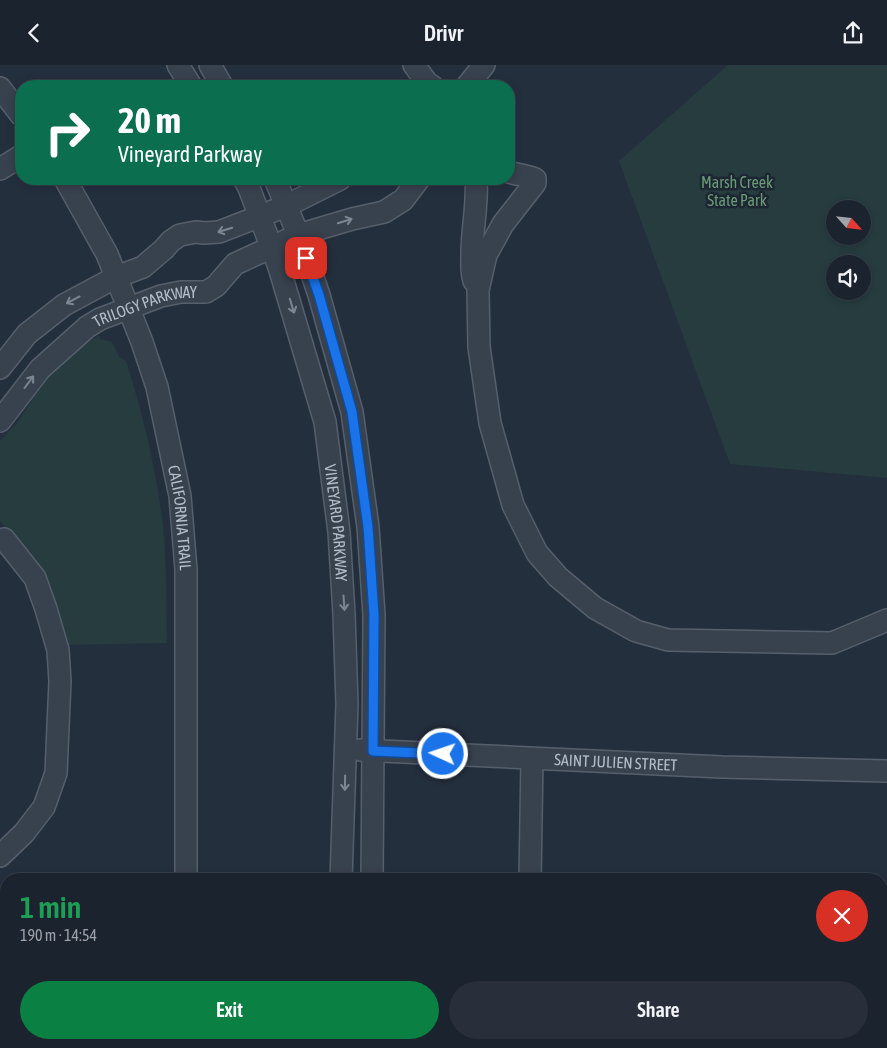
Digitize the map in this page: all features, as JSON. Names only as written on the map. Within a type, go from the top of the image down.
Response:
[{"type":"street","points":[[178,65],[187,80]]},
{"type":"street","points":[[210,65],[219,80]]},
{"type":"street","points":[[414,65],[425,80]]},
{"type":"street","points":[[472,80],[484,65]]},
{"type":"street","points":[[0,88],[15,107]]},
{"type":"street","points":[[0,169],[15,160]]},
{"type":"street","points":[[515,174],[522,177],[530,176],[535,179],[535,183],[503,225],[486,255],[478,290],[479,347],[490,423],[512,505],[537,553],[558,577],[595,608],[636,631],[668,640],[832,643],[887,620]]},
{"type":"street","name":"CALIFORNIA TRAIL","points":[[68,185],[106,254],[129,309],[157,387],[180,496],[186,569],[186,873]]},
{"type":"street","name":"VINEYARD PARKWAY","points":[[247,185],[292,305],[325,421],[339,532],[344,614],[347,704],[341,873]]},
{"type":"street","name":"VINEYARD PARKWAY","points":[[277,185],[298,235],[319,295],[352,412],[368,527],[374,615],[372,873]]},
{"type":"street","name":"TRILOGY PARKWAY","points":[[0,368],[27,333],[64,305],[116,277],[143,267],[180,235],[196,232],[219,232],[286,206],[328,185]]},
{"type":"street","name":"TRILOGY PARKWAY","points":[[0,421],[40,369],[87,327],[100,319],[161,296],[181,292],[206,292],[216,286],[235,264],[298,235],[352,219],[384,212],[403,200],[414,185]]},
{"type":"street","points":[[476,185],[472,234],[472,274],[478,290]]},
{"type":"street","points":[[0,856],[24,833],[44,807],[56,773],[60,681],[58,650],[35,578],[4,539]]},
{"type":"street","name":"SAINT JULIEN STREET","points":[[346,750],[722,767],[887,771]]},
{"type":"street","points":[[530,873],[532,759]]},
{"type":"green space","name":"Marsh Creek State Park","points":[[728,65],[887,65],[887,478],[730,464],[619,161]]},
{"type":"green space","points":[[99,335],[100,339],[112,342],[119,357],[126,361],[148,442],[157,483],[163,525],[166,569],[167,643],[65,645],[30,558],[0,521],[0,441],[17,423],[43,383],[71,354]]},
{"type":"route","points":[[306,258],[319,295],[352,412],[368,527],[374,615],[373,751],[443,754]]}]
